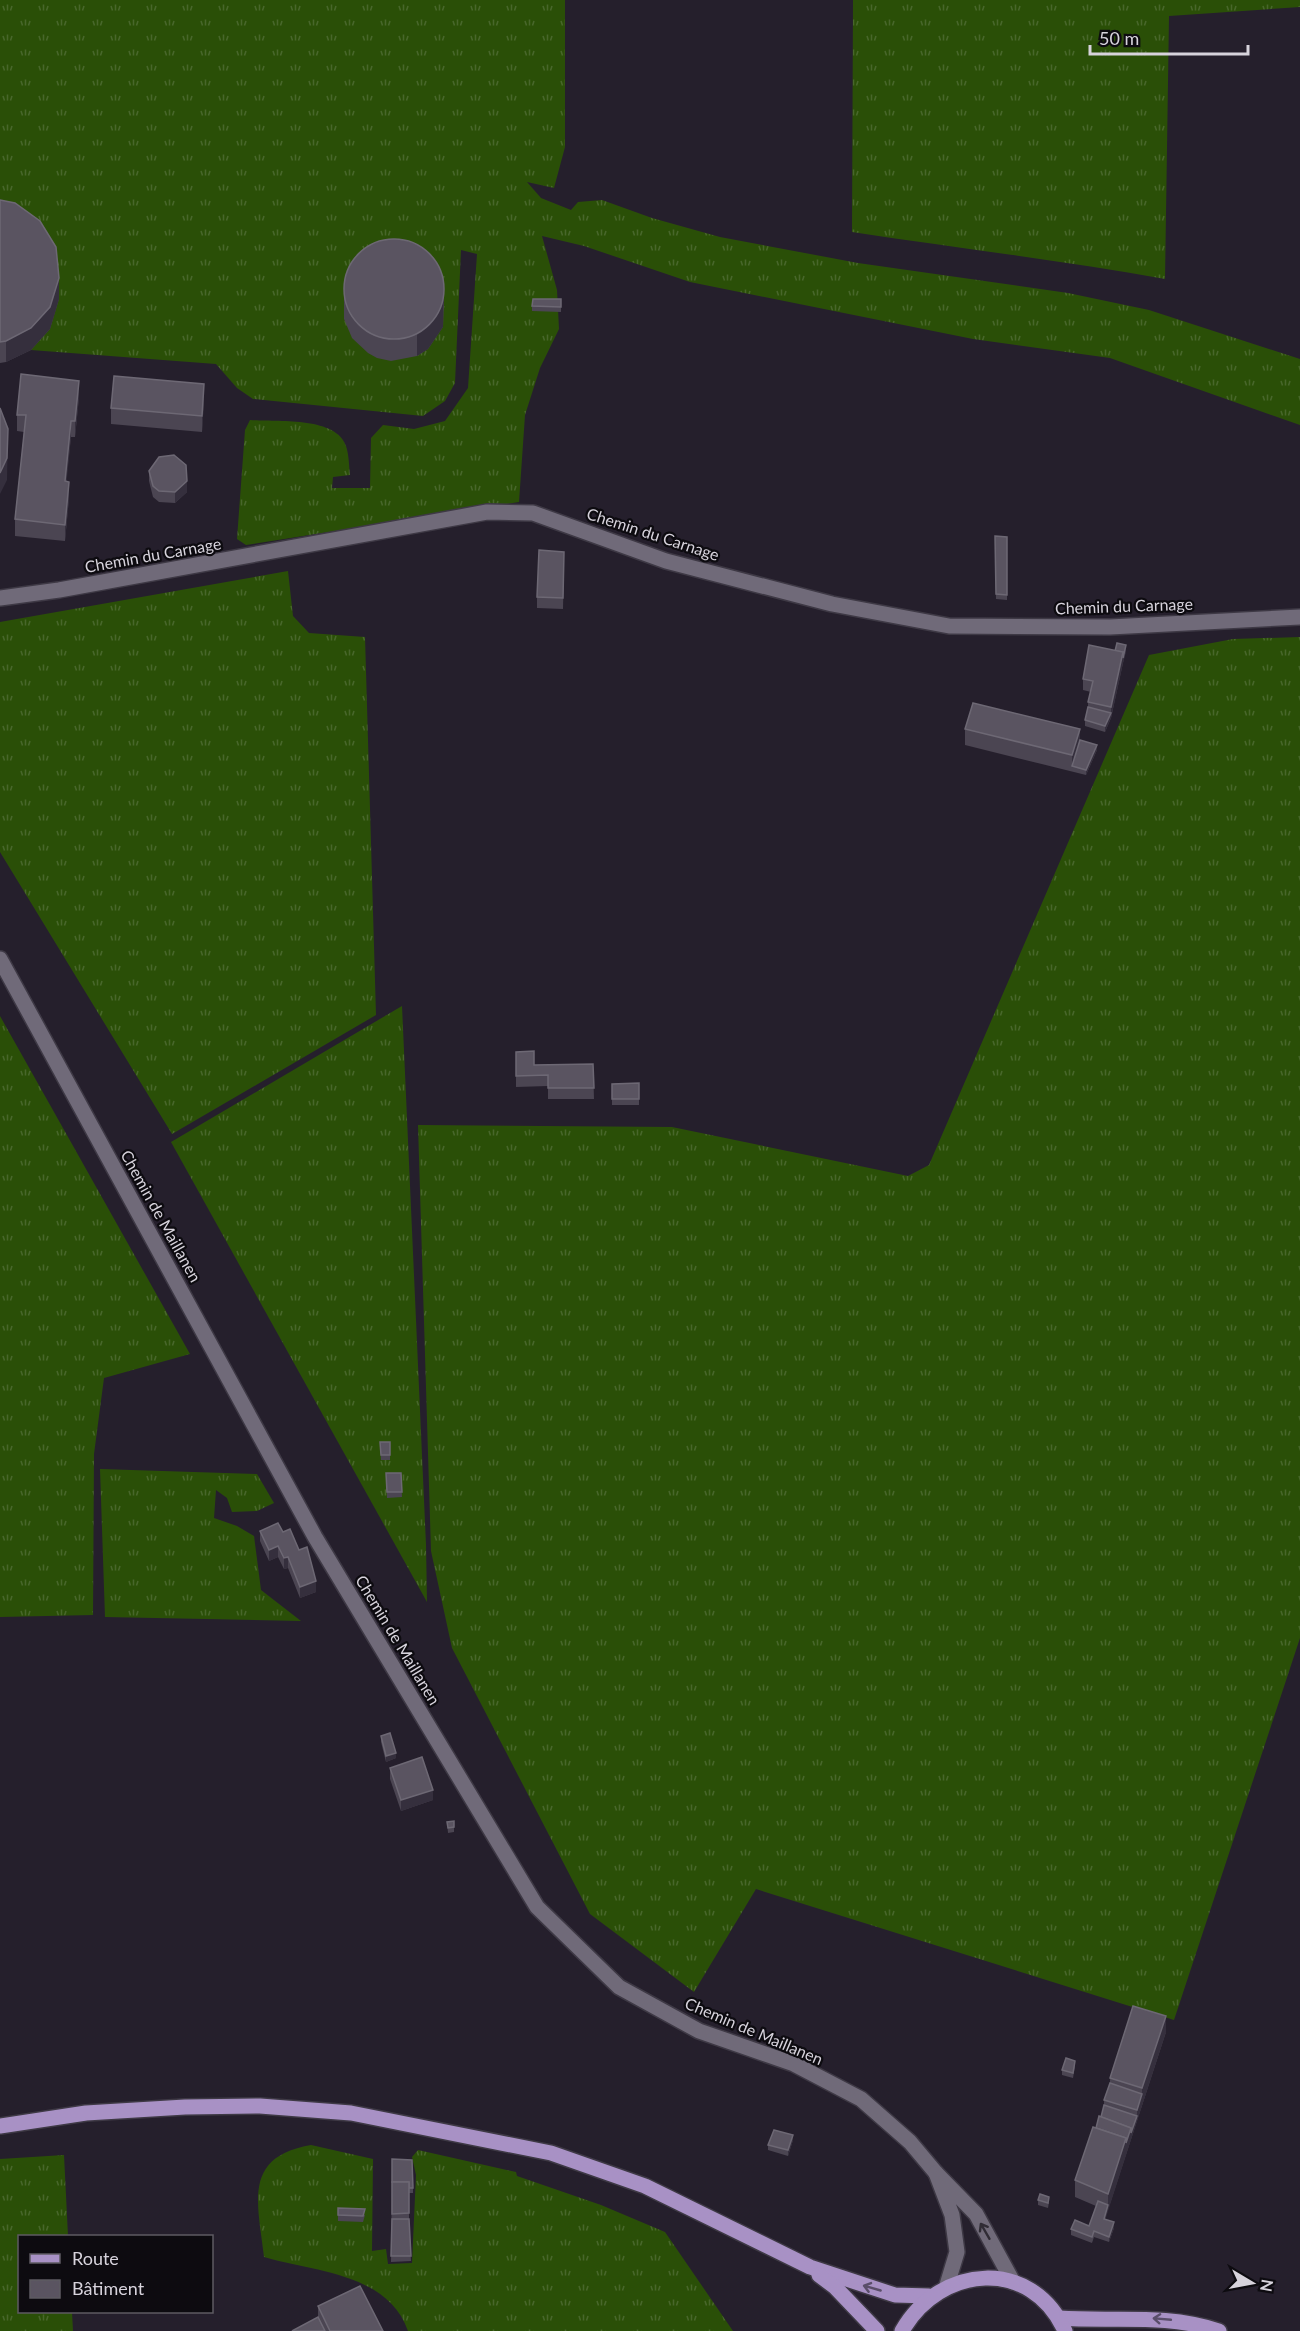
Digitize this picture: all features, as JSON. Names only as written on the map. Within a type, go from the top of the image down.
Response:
[{"type":"main road","points":[[0,2126],[86,2113],[185,2107],[260,2106],[351,2113],[551,2153],[645,2186],[810,2267],[895,2295],[929,2296]]},
{"type":"main road","points":[[810,2267],[835,2287],[877,2331]]},
{"type":"main road","points":[[902,2331],[912,2313],[929,2296],[947,2285],[969,2279],[991,2278],[1013,2283],[1039,2297],[1062,2325],[1154,2318],[1191,2322],[1219,2331]]},
{"type":"street","name":"Chemin du Carnage","points":[[0,598],[58,590],[487,512],[533,513],[666,561],[832,604],[949,626],[1110,627],[1300,616]]},
{"type":"street","name":"Chemin de Maillanen","points":[[0,959],[315,1537],[537,1907],[619,1987],[699,2031],[794,2064],[861,2099],[910,2142],[936,2173]]},
{"type":"street","points":[[936,2173],[976,2214],[1013,2283]]},
{"type":"street","points":[[936,2173],[952,2215],[957,2252],[947,2285]]},
{"type":"green space","points":[[0,0],[565,0],[565,147],[554,188],[527,182],[541,198],[571,210],[578,202],[602,200],[652,218],[720,237],[858,263],[1068,293],[1149,310],[1300,359],[1300,425],[1110,358],[973,339],[690,282],[584,246],[542,236],[557,290],[559,329],[540,368],[525,415],[519,502],[246,545],[237,539],[245,430],[250,420],[304,422],[318,425],[340,436],[347,449],[350,475],[333,477],[332,488],[370,488],[371,438],[383,425],[414,429],[445,421],[468,388],[477,254],[461,250],[455,383],[445,401],[423,416],[253,399],[237,388],[216,364],[31,350],[55,313],[56,269],[0,221]]},
{"type":"green space","points":[[853,0],[1300,0],[1300,7],[1169,16],[1165,279],[852,232]]},
{"type":"green space","points":[[288,571],[293,616],[309,633],[365,637],[376,1015],[172,1134],[0,852],[0,622]]},
{"type":"green space","points":[[1300,637],[1300,1638],[1174,2020],[756,1889],[694,1992],[590,1914],[452,1648],[431,1551],[418,1125],[672,1127],[908,1176],[929,1165],[1149,655],[1233,639]]},
{"type":"green space","points":[[402,1006],[426,1545],[427,1602],[171,1142]]},
{"type":"green space","points":[[0,1016],[190,1354],[104,1378],[94,1454],[93,1615],[0,1617]]},
{"type":"green space","points":[[100,1469],[257,1474],[274,1503],[257,1511],[232,1512],[227,1498],[216,1490],[214,1518],[237,1526],[254,1536],[261,1590],[301,1621],[105,1617]]},
{"type":"green space","points":[[311,2145],[373,2159],[372,2251],[386,2249],[388,2264],[412,2263],[416,2175],[412,2157],[418,2150],[516,2172],[517,2176],[601,2205],[665,2232],[733,2331],[408,2331],[398,2312],[384,2297],[367,2286],[327,2272],[264,2257],[258,2201],[259,2185],[264,2171],[274,2160],[289,2151]]},
{"type":"green space","points":[[64,2155],[68,2235],[18,2235],[18,2313],[72,2313],[73,2331],[0,2331],[0,2159]]},
{"type":"building","points":[[0,200],[15,203],[40,221],[56,247],[59,278],[50,307],[31,328],[0,342]]},
{"type":"building","points":[[394,239],[413,243],[429,254],[440,270],[444,289],[440,308],[429,324],[413,335],[394,339],[375,335],[359,324],[348,308],[344,289],[348,270],[359,254],[375,243]]},
{"type":"building","points":[[533,299],[561,299],[561,307],[532,306]]},
{"type":"building","points":[[21,374],[79,381],[75,421],[71,421],[65,481],[69,482],[65,525],[15,519],[26,415],[17,415]]},
{"type":"building","points":[[114,376],[204,384],[202,416],[111,408]]},
{"type":"building","points":[[0,408],[8,429],[7,458],[0,473]]},
{"type":"building","points":[[174,455],[186,465],[187,481],[175,492],[159,491],[153,486],[149,471],[159,457]]},
{"type":"building","points":[[995,536],[1007,537],[1007,595],[996,594]]},
{"type":"building","points":[[539,550],[564,552],[563,598],[537,597]]},
{"type":"building","points":[[1117,643],[1126,645],[1123,658],[1123,652],[1115,651]]},
{"type":"building","points":[[1089,645],[1123,652],[1111,707],[1088,702],[1093,681],[1083,679]]},
{"type":"building","points":[[973,703],[1080,729],[1072,755],[965,729]]},
{"type":"building","points":[[1088,707],[1111,713],[1105,726],[1085,720]]},
{"type":"building","points":[[1080,740],[1097,745],[1086,770],[1072,766]]},
{"type":"building","points":[[534,1051],[534,1065],[593,1064],[594,1088],[548,1088],[548,1075],[516,1076],[516,1052]]},
{"type":"building","points":[[639,1083],[639,1099],[612,1099],[612,1084]]},
{"type":"building","points":[[380,1442],[390,1442],[390,1455],[381,1455]]},
{"type":"building","points":[[386,1473],[401,1473],[402,1492],[387,1492]]},
{"type":"building","points":[[278,1523],[283,1532],[290,1529],[299,1550],[307,1547],[316,1581],[300,1587],[288,1557],[284,1558],[278,1546],[269,1550],[260,1531]]},
{"type":"building","points":[[390,1733],[396,1753],[386,1756],[381,1736]]},
{"type":"building","points":[[422,1757],[433,1790],[401,1800],[390,1768]]},
{"type":"building","points":[[454,1821],[454,1827],[448,1828],[447,1822]]},
{"type":"building","points":[[1133,2006],[1166,2016],[1142,2088],[1110,2078]]},
{"type":"building","points":[[1066,2058],[1075,2061],[1073,2073],[1062,2070]]},
{"type":"building","points":[[1110,2083],[1142,2094],[1137,2110],[1104,2100]]},
{"type":"building","points":[[1104,2105],[1137,2116],[1131,2133],[1131,2128],[1101,2117]]},
{"type":"building","points":[[1099,2116],[1131,2128],[1126,2143],[1126,2138],[1096,2128]]},
{"type":"building","points":[[1093,2127],[1126,2138],[1108,2194],[1075,2180]]},
{"type":"building","points":[[774,2130],[793,2135],[788,2150],[768,2145]]},
{"type":"building","points":[[392,2159],[412,2160],[413,2188],[409,2188],[409,2182],[392,2182]]},
{"type":"building","points":[[392,2182],[409,2182],[409,2213],[392,2214]]},
{"type":"building","points":[[1040,2194],[1049,2197],[1048,2203],[1038,2200]]},
{"type":"building","points":[[1098,2201],[1108,2205],[1104,2219],[1114,2222],[1109,2237],[1094,2231],[1092,2237],[1071,2229],[1075,2220],[1089,2226]]},
{"type":"building","points":[[338,2208],[365,2209],[363,2216],[338,2215]]},
{"type":"building","points":[[392,2219],[409,2219],[411,2256],[391,2256]]},
{"type":"building","points":[[360,2286],[383,2331],[330,2331],[318,2306]]},
{"type":"building","points":[[318,2317],[325,2331],[292,2331]]}]
